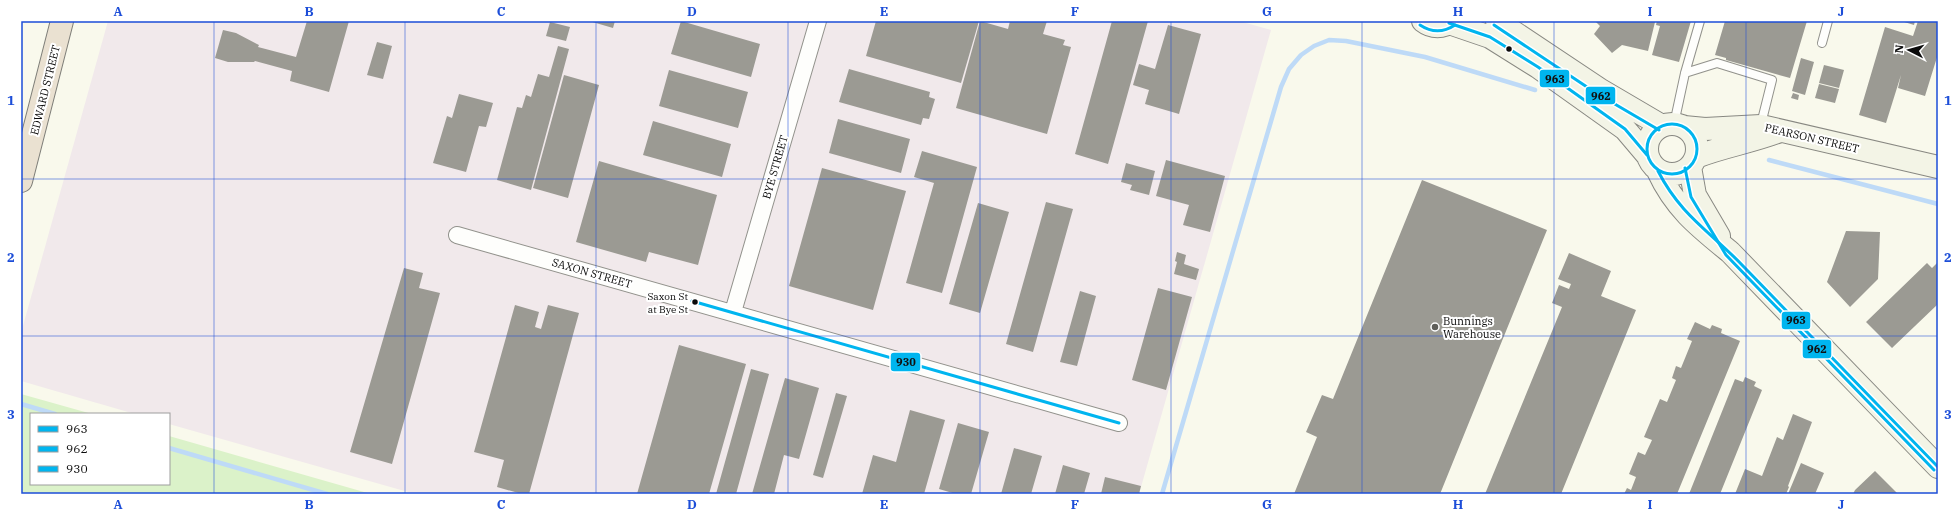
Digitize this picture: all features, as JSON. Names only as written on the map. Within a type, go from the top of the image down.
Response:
[{"type":"highway","name":"EDWARD STREET","points":[[21,181],[62,21]]},
{"type":"main road","points":[[1423,21],[1433,26],[1440,26],[1451,22],[1490,38],[1538,67],[1625,129],[1664,174],[1678,174],[1693,162],[1717,149],[1758,140],[1771,128]]},
{"type":"main road","points":[[1496,21],[1604,92],[1674,126],[1691,132],[1697,148],[1693,162],[1695,195],[1730,252]]},
{"type":"main road","points":[[1674,126],[1651,135],[1648,141],[1653,163],[1665,187],[1677,205],[1692,222],[1730,252],[1938,467]]},
{"type":"main road","name":"PEARSON STREET","points":[[1674,126],[1704,129],[1771,128],[1938,167]]},
{"type":"street","name":"BYE STREET","points":[[733,312],[818,21]]},
{"type":"street","name":"SAXON STREET","points":[[457,234],[1119,423]]},
{"type":"lane","points":[[1674,126],[1685,73],[1700,21]]},
{"type":"lane","points":[[1822,43],[1828,21]]},
{"type":"lane","points":[[1685,73],[1717,63],[1772,80],[1771,128]]},
{"type":"shaded area","points":[[108,21],[1239,21],[1271,30],[1139,494],[415,494],[170,424],[170,413],[132,413],[21,381],[21,333]]},
{"type":"green space","points":[[21,394],[88,413],[30,413],[30,485],[170,485],[170,436],[371,494],[21,494]]},
{"type":"building","points":[[307,21],[349,21],[329,92],[290,81],[292,71],[255,61],[228,62],[215,58],[223,30],[236,33],[259,45],[258,47],[296,57]]},
{"type":"building","points":[[589,21],[615,21],[613,28]]},
{"type":"building","points":[[681,21],[760,44],[751,77],[671,54]]},
{"type":"building","points":[[876,21],[979,21],[961,83],[866,56]]},
{"type":"building","points":[[980,21],[1008,29],[1010,21],[1047,21],[1043,34],[1065,40],[1063,45],[1071,47],[1047,134],[956,108]]},
{"type":"building","points":[[1112,21],[1148,21],[1108,164],[1075,154]]},
{"type":"building","points":[[1595,21],[1655,22],[1648,51],[1622,45],[1612,53],[1594,34],[1600,26]]},
{"type":"building","points":[[1657,21],[1691,21],[1679,62],[1652,55],[1660,26],[1656,25]]},
{"type":"building","points":[[1725,21],[1807,21],[1790,78],[1726,60],[1726,58],[1715,55]]},
{"type":"building","points":[[1901,21],[1915,21],[1914,25]]},
{"type":"building","points":[[1918,21],[1938,21],[1938,54],[1925,96],[1898,88],[1901,75],[1886,123],[1859,115],[1885,27],[1913,36]]},
{"type":"building","points":[[550,22],[570,27],[566,41],[546,36]]},
{"type":"building","points":[[1168,25],[1201,34],[1179,114],[1145,104],[1149,90],[1133,85],[1139,64],[1155,69]]},
{"type":"building","points":[[377,42],[392,46],[383,79],[367,75]]},
{"type":"building","points":[[558,46],[569,49],[531,190],[497,180],[517,107],[522,108],[526,95],[531,97],[538,74],[549,77]]},
{"type":"building","points":[[1801,58],[1814,62],[1805,95],[1792,91]]},
{"type":"building","points":[[1824,65],[1844,70],[1839,88],[1819,83]]},
{"type":"building","points":[[849,69],[930,92],[929,97],[935,99],[929,119],[923,118],[921,125],[839,102]]},
{"type":"building","points":[[669,70],[748,92],[738,128],[659,106]]},
{"type":"building","points":[[564,75],[599,85],[568,198],[533,188]]},
{"type":"building","points":[[1819,84],[1839,89],[1835,103],[1815,98]]},
{"type":"building","points":[[1793,93],[1799,95],[1798,100],[1791,98]]},
{"type":"building","points":[[459,94],[493,103],[486,127],[479,126],[466,172],[433,163],[447,116],[452,118]]},
{"type":"building","points":[[838,119],[910,139],[901,173],[829,153]]},
{"type":"building","points":[[653,121],[731,144],[722,177],[643,155]]},
{"type":"building","points":[[922,151],[977,167],[942,293],[906,283],[934,183],[914,177]]},
{"type":"building","points":[[1166,160],[1225,176],[1210,232],[1183,225],[1189,205],[1156,196]]},
{"type":"building","points":[[599,161],[717,195],[698,265],[649,252],[646,262],[576,242]]},
{"type":"building","points":[[1126,163],[1155,171],[1149,195],[1130,190],[1132,185],[1121,182]]},
{"type":"building","points":[[822,168],[906,191],[873,310],[789,286]]},
{"type":"building","name":"Bunnings Warehouse","points":[[1422,180],[1547,230],[1440,494],[1294,494],[1317,437],[1306,432],[1322,395],[1333,399]]},
{"type":"building","points":[[1046,202],[1073,209],[1033,352],[1006,344]]},
{"type":"building","points":[[978,203],[1009,212],[980,313],[949,304]]},
{"type":"building","points":[[1846,231],[1880,232],[1878,279],[1850,307],[1827,282]]},
{"type":"building","points":[[1177,252],[1186,255],[1184,264],[1199,269],[1196,280],[1174,274],[1177,262],[1175,261]]},
{"type":"building","points":[[1569,253],[1611,271],[1601,296],[1636,310],[1561,494],[1485,494],[1562,307],[1552,303],[1559,285],[1569,289],[1571,284],[1558,279]]},
{"type":"building","points":[[1938,262],[1938,304],[1892,348],[1866,322],[1927,263],[1932,268]]},
{"type":"building","points":[[404,268],[423,273],[419,288],[440,293],[392,464],[350,452]]},
{"type":"building","points":[[1158,288],[1192,297],[1166,390],[1132,380]]},
{"type":"building","points":[[1080,291],[1096,296],[1077,366],[1060,362]]},
{"type":"building","points":[[515,305],[539,312],[535,327],[541,329],[548,305],[579,313],[529,494],[522,494],[497,487],[504,460],[474,452]]},
{"type":"building","points":[[1695,322],[1710,329],[1712,325],[1722,329],[1721,333],[1740,341],[1677,494],[1624,494],[1627,488],[1631,490],[1636,477],[1629,474],[1638,452],[1645,455],[1652,440],[1644,437],[1660,399],[1667,402],[1676,380],[1672,378],[1676,366],[1681,368],[1692,341],[1687,339]]},
{"type":"building","points":[[679,345],[746,364],[709,494],[637,494]]},
{"type":"building","points":[[751,369],[769,374],[736,494],[716,494]]},
{"type":"building","points":[[1745,377],[1756,382],[1754,386],[1762,390],[1720,494],[1689,494],[1735,379],[1743,382]]},
{"type":"building","points":[[785,378],[819,388],[799,459],[784,455],[774,494],[752,494]]},
{"type":"building","points":[[836,393],[847,396],[823,478],[813,475]]},
{"type":"building","points":[[910,410],[945,420],[924,494],[862,494],[873,455],[896,462]]},
{"type":"building","points":[[1793,414],[1812,422],[1786,494],[1735,494],[1745,469],[1762,476],[1777,437],[1783,440]]},
{"type":"building","points":[[958,423],[989,432],[971,494],[956,494],[939,489]]},
{"type":"building","points":[[1014,448],[1042,456],[1031,494],[1001,494]]},
{"type":"building","points":[[1801,463],[1824,473],[1815,494],[1788,494]]},
{"type":"building","points":[[1063,465],[1090,473],[1084,494],[1055,494]]},
{"type":"building","points":[[1875,471],[1897,493],[1853,494],[1855,490]]},
{"type":"building","points":[[1105,477],[1141,486],[1139,494],[1101,494]]},
{"type":"waterway","points":[[1162,494],[1281,87],[1289,69],[1301,55],[1314,46],[1329,40],[1346,41],[1425,57],[1535,90]]},
{"type":"waterway","points":[[1769,160],[1938,204]]},
{"type":"waterway","points":[[21,404],[52,413]]},
{"type":"waterway","points":[[170,448],[327,494]]},
{"type":"transit line","name":"963","points":[[1449,23],[1490,37],[1538,67],[1625,129],[1647,155]]},
{"type":"transit line","name":"962","points":[[1420,25],[1433,31],[1446,30],[1455,25]]},
{"type":"transit line","name":"962","points":[[1494,25],[1596,93],[1659,130]]},
{"type":"transit line","name":"963","points":[[1667,124],[1677,124],[1690,131],[1697,144],[1697,149],[1697,154],[1690,167],[1677,174],[1667,174],[1658,170],[1651,163],[1647,154],[1647,144],[1651,135],[1658,128],[1667,124]]},
{"type":"transit line","name":"962","points":[[1685,168],[1691,197],[1726,255],[1934,470]]},
{"type":"transit line","name":"963","points":[[1658,171],[1676,200],[1697,223],[1744,267],[1938,467]]},
{"type":"transit line","name":"930","points":[[692,301],[1119,423]]},
{"type":"place","name":"Saxon St at Bye St","points":[[695,302]]},
{"type":"place","name":"Bunnings Warehouse","points":[[1435,327]]}]
